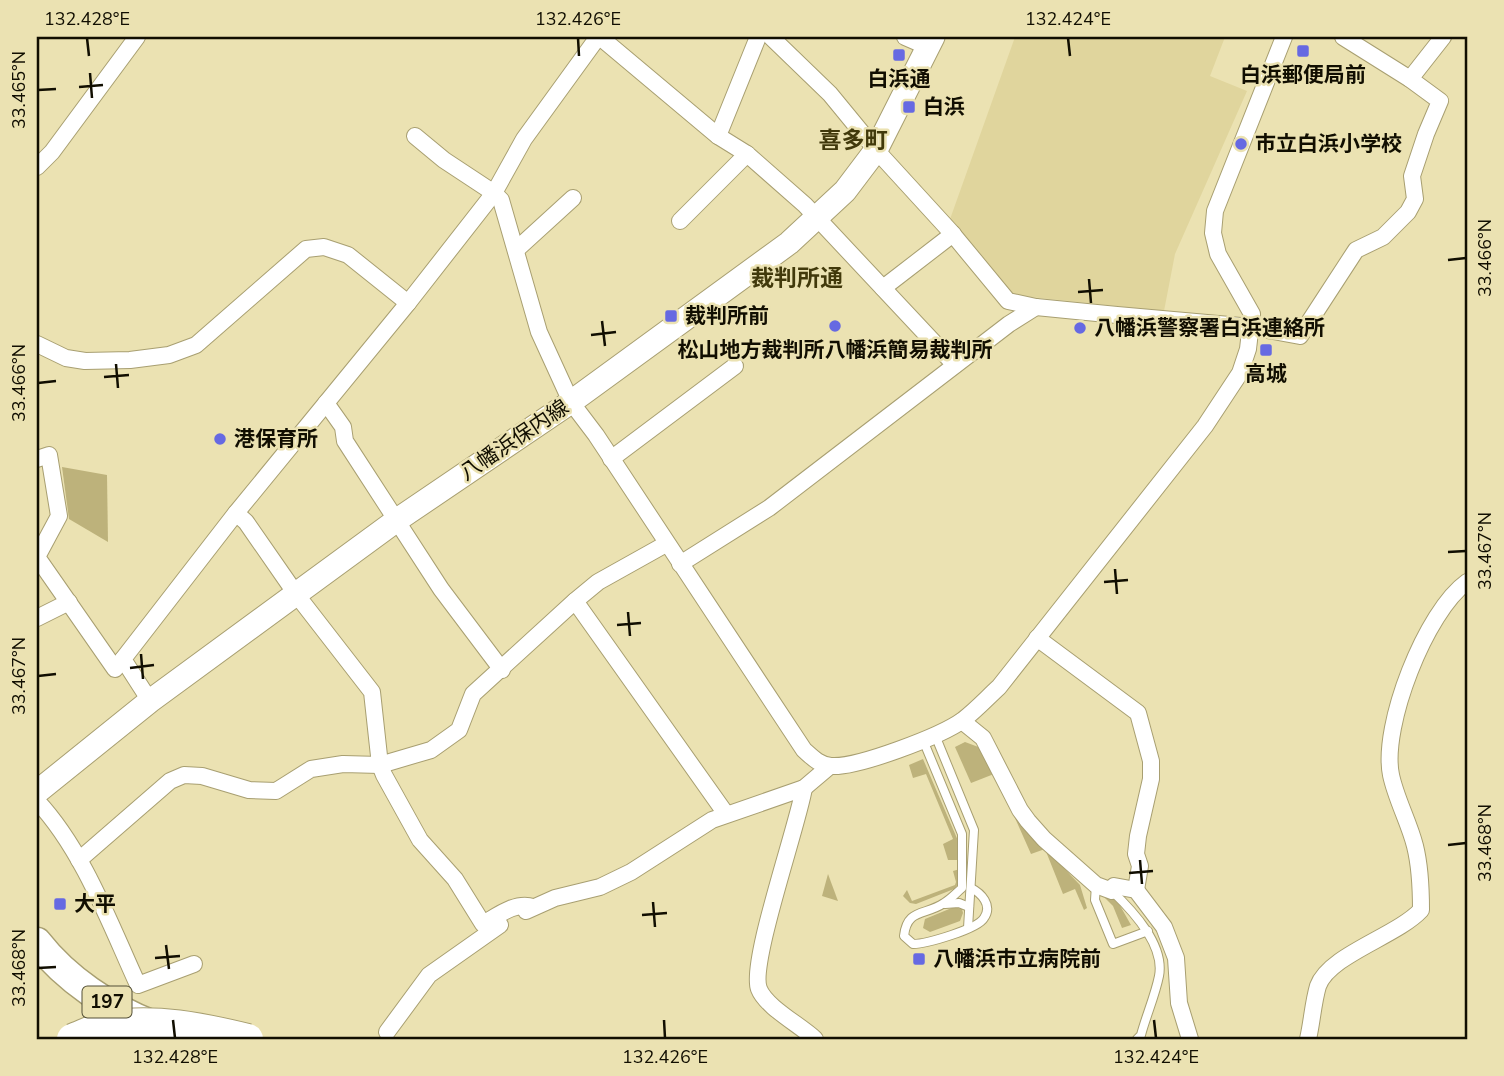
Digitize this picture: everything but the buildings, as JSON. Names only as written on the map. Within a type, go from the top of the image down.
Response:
[{"type":"highway","name":"197","points":[[37,942],[66,973],[129,1016],[192,1039]]},
{"type":"highway","points":[[72,1039],[105,1026],[152,1022],[206,1029],[248,1039]]},
{"type":"main road","name":"八幡浜保内線","points":[[37,792],[150,701],[397,520],[571,402],[789,243],[845,191],[876,150],[931,42]]},
{"type":"street","points":[[37,167],[52,152],[137,37]]},
{"type":"street","points":[[37,460],[49,455],[59,516],[37,557],[115,669],[236,513],[494,193],[524,139],[599,37],[718,136],[747,154],[817,218],[955,365]]},
{"type":"street","points":[[718,136],[758,37]]},
{"type":"street","points":[[771,37],[830,94],[1008,301],[1252,327],[1300,336],[1356,250],[1383,237],[1408,212],[1415,199],[1412,176],[1440,101],[1343,37]]},
{"type":"street","points":[[905,37],[931,42]]},
{"type":"street","points":[[415,136],[501,200],[539,332],[571,402],[804,750],[818,762],[830,766],[850,765],[930,738],[962,721],[999,687],[1205,426],[1240,373],[1252,327],[1252,314],[1218,254],[1213,233],[1215,211],[1284,37]]},
{"type":"street","points":[[1410,79],[1443,37]]},
{"type":"street","points":[[680,221],[747,154]]},
{"type":"street","points":[[516,250],[573,198]]},
{"type":"street","points":[[883,288],[953,234]]},
{"type":"street","points":[[37,344],[66,358],[85,361],[130,360],[169,355],[196,345],[306,249],[324,247],[348,256],[408,303]]},
{"type":"street","points":[[680,564],[769,508],[1036,306]]},
{"type":"street","points":[[611,459],[735,366]]},
{"type":"street","points":[[326,403],[343,427],[345,441],[441,589],[502,670]]},
{"type":"street","points":[[236,513],[246,522],[296,594],[372,692],[380,765],[419,840],[455,879],[483,924],[509,909],[526,904],[533,907]]},
{"type":"street","points":[[79,860],[170,781],[184,775],[202,776],[249,790],[276,791],[311,769],[380,765],[431,750],[459,730],[473,694],[575,601],[597,582],[666,544]]},
{"type":"street","points":[[1308,1039],[1318,986],[1325,974],[1341,961],[1411,921],[1422,910],[1415,846],[1391,775],[1388,746],[1395,713],[1419,650],[1438,614],[1467,582]]},
{"type":"street","points":[[575,601],[726,814]]},
{"type":"street","points":[[37,618],[69,602]]},
{"type":"street","points":[[1037,638],[1138,713],[1151,761],[1151,779],[1138,836],[1136,854],[1140,866],[1136,890]]},
{"type":"street","points":[[123,659],[150,701]]},
{"type":"street","points":[[962,721],[983,737],[1020,810],[1044,839],[1097,885],[1112,891],[1114,886],[1136,890],[1164,927],[1176,958],[1179,1003],[1190,1039]]},
{"type":"street","points":[[387,1032],[429,975],[491,930],[533,907],[611,882],[712,820],[804,788],[830,766]]},
{"type":"street","points":[[804,788],[757,977],[759,989],[766,999],[815,1039]]},
{"type":"street","points":[[37,801],[52,818],[79,860],[138,985],[194,964]]},
{"type":"lane","points":[[930,738],[974,831],[968,928]]},
{"type":"lane","points":[[930,738],[961,834],[962,888],[944,904]]},
{"type":"lane","points":[[1097,885],[1095,900],[1113,944],[1148,931]]},
{"type":"lane","points":[[969,907],[959,903],[944,904],[909,918],[904,936],[913,944],[927,944],[968,928],[985,918],[987,907],[981,893],[971,888]]},
{"type":"lane","points":[[1112,891],[1148,931],[1160,974],[1137,1039]]},
{"type":"shaded area","points":[[1015,37],[1225,37],[1210,76],[1247,91],[1175,254],[1164,311],[1012,295],[949,222]]},
{"type":"shaded area","points":[[62,467],[107,475],[108,542],[69,519]]},
{"type":"shaded area","points":[[965,742],[981,748],[994,774],[971,783],[955,747]]},
{"type":"shaded area","points":[[923,759],[959,843],[958,860],[948,860],[943,844],[953,839],[926,774],[913,778],[909,765]]},
{"type":"shaded area","points":[[1003,791],[1060,864],[1080,885],[1087,908],[1084,910],[1075,889],[1063,894],[1045,849],[1031,854]]},
{"type":"shaded area","points":[[960,869],[959,883],[954,889],[916,904],[910,903],[903,896],[907,890],[912,901],[955,885],[953,871]]},
{"type":"shaded area","points":[[828,874],[838,901],[822,896]]},
{"type":"shaded area","points":[[1106,894],[1118,902],[1131,925],[1122,928],[1113,906],[1105,898]]},
{"type":"shaded area","points":[[954,907],[962,909],[960,921],[930,932],[923,928],[925,919]]},
{"type":"place","name":"白浜郵便局前","points":[[1303,51]]},
{"type":"place","name":"白浜通","points":[[899,55]]},
{"type":"place","name":"白浜","points":[[909,107]]},
{"type":"place","name":"市立白浜小学校","points":[[1241,144]]},
{"type":"place","name":"裁判所前","points":[[671,316]]},
{"type":"place","name":"松山地方裁判所八幡浜簡易裁判所","points":[[835,326]]},
{"type":"place","name":"八幡浜警察署白浜連絡所","points":[[1080,328]]},
{"type":"place","name":"高城","points":[[1266,350]]},
{"type":"place","name":"港保育所","points":[[220,439]]},
{"type":"place","name":"大平","points":[[60,904]]},
{"type":"place","name":"八幡浜市立病院前","points":[[919,959]]},
{"type":"district","name":"喜多町","points":[[853,140]]},
{"type":"district","name":"裁判所通","points":[[797,278]]}]
